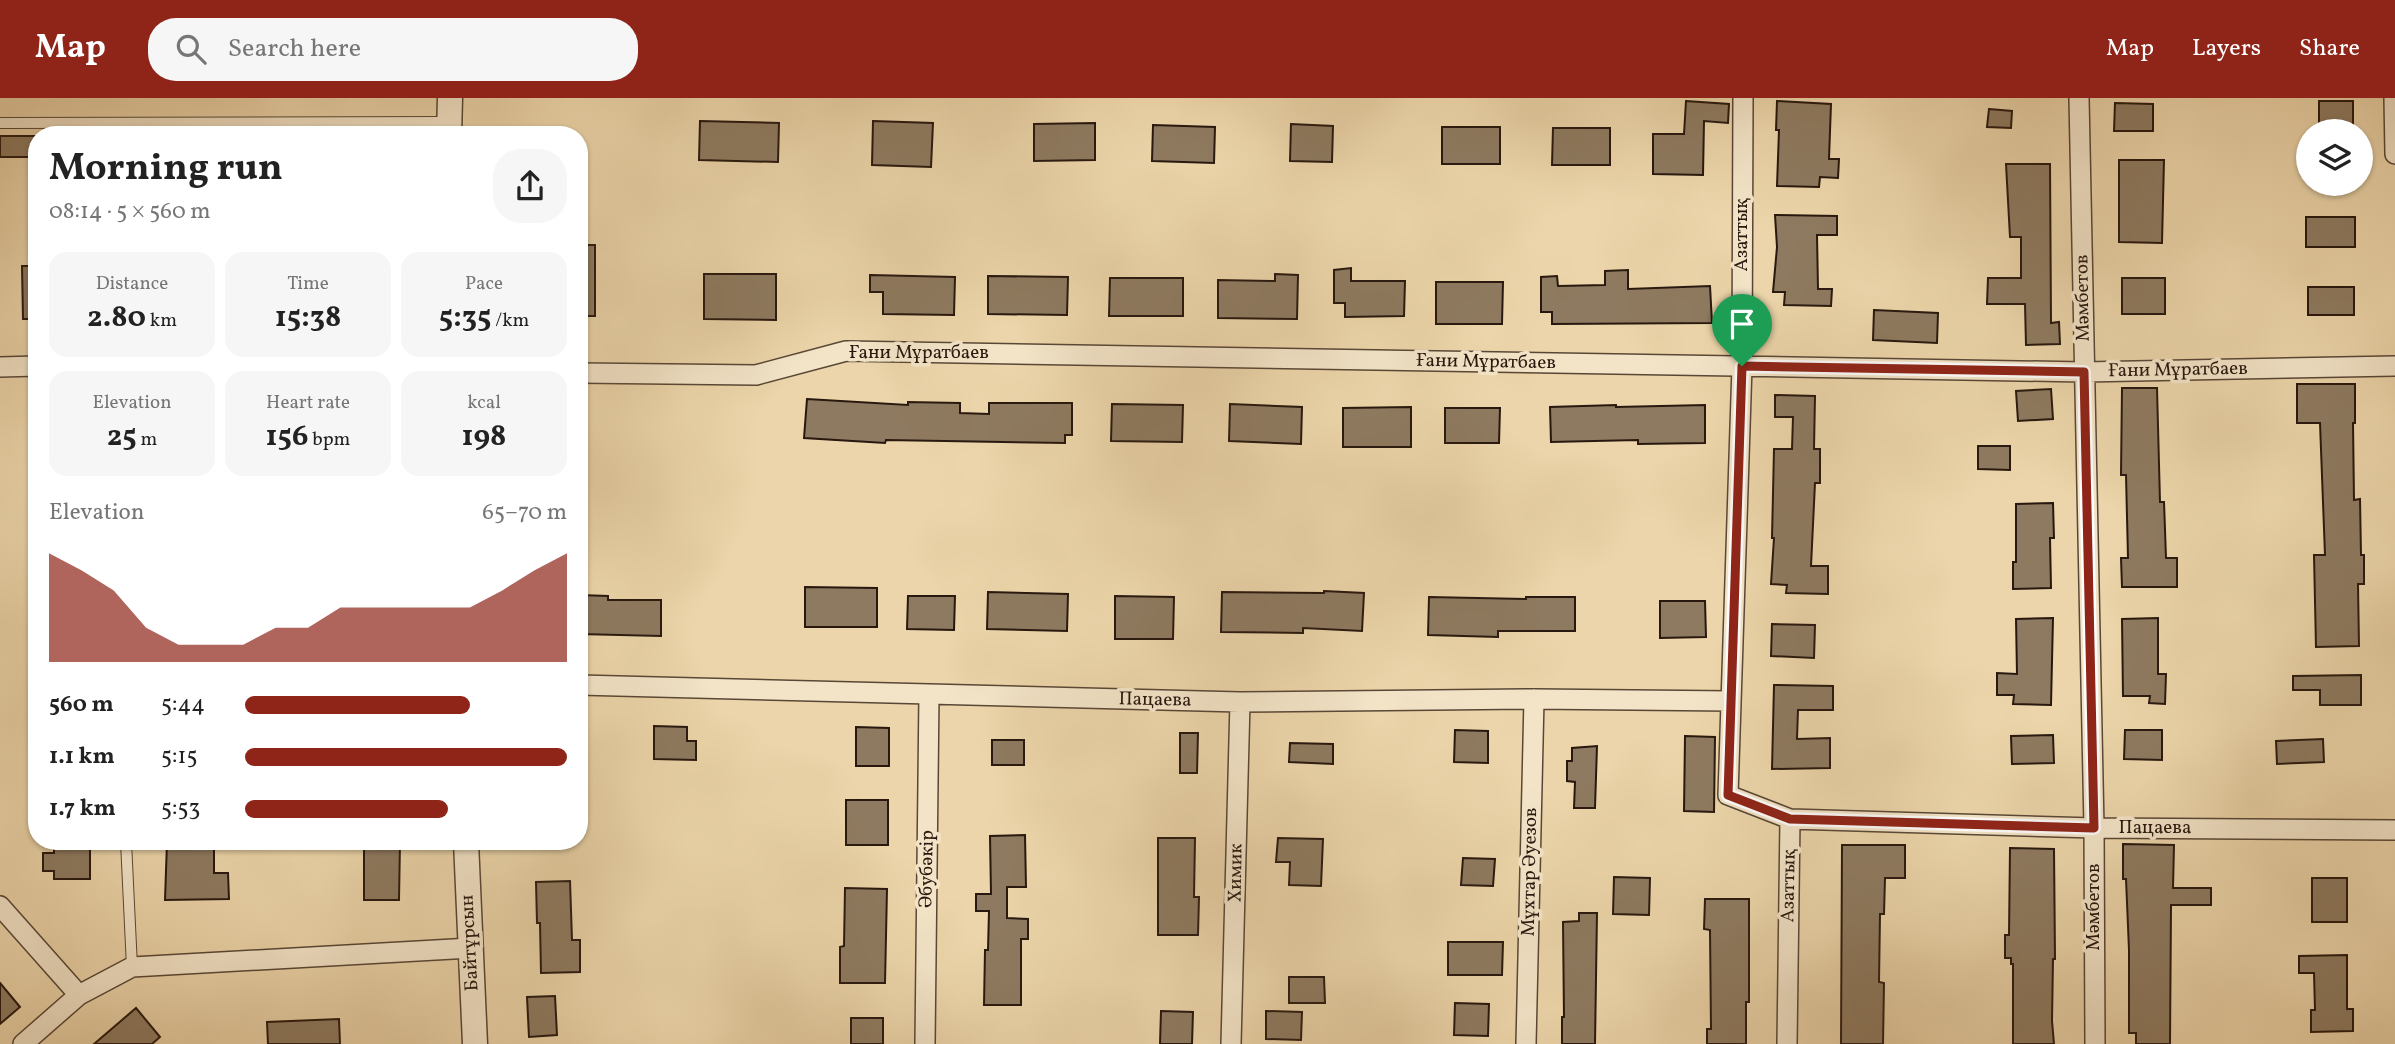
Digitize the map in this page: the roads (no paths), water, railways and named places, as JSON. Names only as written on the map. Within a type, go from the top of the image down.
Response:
[{"type":"street","name":"Азаттық","points":[[1742,98],[1742,366],[1728,795],[1790,819],[1787,1044]]},
{"type":"street","name":"Мәмбетов","points":[[2079,98],[2094,828],[2095,1044]]},
{"type":"street","points":[[2394,98],[2395,154]]},
{"type":"street","name":"Ғани Мұратбаев","points":[[588,373],[756,375],[846,351],[2084,372],[2395,366]]},
{"type":"street","points":[[0,367],[28,366]]},
{"type":"street","name":"Пацаева","points":[[588,685],[1240,702],[1534,699],[1731,701]]},
{"type":"street","name":"Әбубәкір","points":[[925,1044],[929,694]]},
{"type":"street","name":"Мұхтар Әуезов","points":[[1526,1044],[1534,699]]},
{"type":"street","name":"Химик","points":[[1231,1044],[1240,702]]},
{"type":"street","name":"Пацаева","points":[[1790,819],[2094,828],[2395,830]]},
{"type":"street","name":"Байтұрсын","points":[[466,850],[475,1044]]},
{"type":"street","points":[[0,905],[79,995]]},
{"type":"street","points":[[23,1044],[79,995],[132,967],[471,948]]},
{"type":"lane","points":[[0,123],[449,118]]},
{"type":"lane","points":[[126,850],[132,967]]}]
